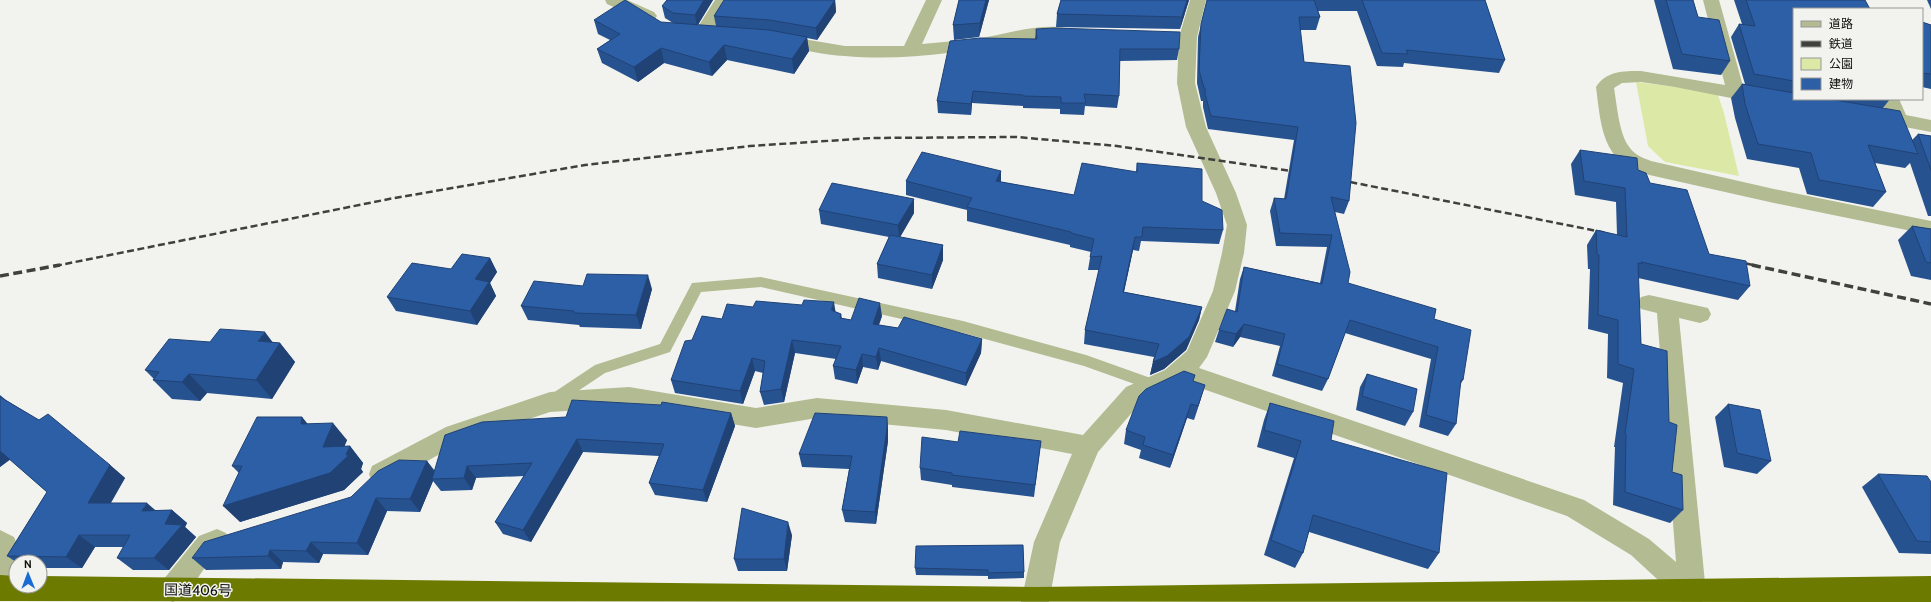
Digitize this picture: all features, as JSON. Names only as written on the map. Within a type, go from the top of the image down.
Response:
[{"type":"highway","name":"国道406号","points":[[0,588],[173,590],[401,597],[1035,601],[1675,596],[1931,589]]},
{"type":"street","points":[[613,0],[638,10],[664,27]]},
{"type":"street","points":[[684,32],[710,34],[723,0]]},
{"type":"street","points":[[910,51],[934,0]]},
{"type":"street","points":[[1035,601],[1047,542],[1088,446],[1134,394],[1173,377],[1196,357],[1224,291],[1233,254],[1237,225],[1226,193],[1196,127],[1186,83],[1180,37],[1198,0]]},
{"type":"street","points":[[1711,0],[1744,94],[1634,76],[1617,78],[1604,87],[1610,122],[1620,150],[1628,159],[1645,167],[1774,196],[1931,228]]},
{"type":"street","points":[[764,38],[845,51],[910,51],[977,44],[1039,33],[1078,33]]},
{"type":"street","points":[[1890,100],[1899,120]]},
{"type":"street","points":[[1860,113],[1931,126]]},
{"type":"street","points":[[1675,596],[1658,304],[1700,314]]},
{"type":"street","points":[[1180,371],[1575,508],[1640,547],[1675,596]]},
{"type":"street","points":[[364,490],[379,474],[455,434],[550,402],[629,398],[756,418],[817,408],[946,420],[1088,446]]},
{"type":"street","points":[[173,590],[208,544],[237,535]]},
{"type":"street","points":[[0,542],[5,545],[0,576]]},
{"type":"lane","points":[[550,402],[600,369],[665,348],[697,287],[761,282],[963,327],[1086,361],[1154,385]]},
{"type":"green space","points":[[1636,82],[1717,92],[1724,113],[1739,176],[1665,162],[1648,146]]},
{"type":"building","points":[[625,0],[661,22],[769,30],[807,37],[792,59],[724,45],[709,62],[661,48],[634,67],[597,49],[620,34],[594,20]]},
{"type":"building","points":[[667,0],[704,0],[695,15],[673,13],[662,6]]},
{"type":"building","points":[[724,0],[835,0],[816,28],[770,20],[714,16]]},
{"type":"building","points":[[959,0],[986,0],[980,23],[953,25]]},
{"type":"building","points":[[1061,0],[1187,0],[1182,17],[1057,14]]},
{"type":"building","points":[[1207,0],[1314,0],[1320,17],[1299,17],[1304,62],[1350,66],[1356,123],[1349,201],[1331,197],[1350,272],[1348,283],[1436,309],[1434,319],[1471,330],[1463,380],[1461,380],[1456,424],[1426,415],[1438,347],[1350,320],[1328,379],[1277,364],[1285,334],[1244,324],[1236,334],[1219,330],[1227,309],[1237,312],[1244,267],[1322,284],[1332,235],[1280,233],[1274,198],[1286,199],[1298,127],[1211,116],[1205,94],[1205,88],[1199,70],[1201,24]]},
{"type":"building","points":[[1362,0],[1485,0],[1505,60],[1406,50],[1408,54],[1382,53]]},
{"type":"building","points":[[1666,0],[1693,0],[1698,17],[1719,20],[1730,61],[1682,54]]},
{"type":"building","points":[[1746,0],[1865,0],[1869,8],[1793,8],[1793,81],[1754,74],[1739,24],[1755,26]]},
{"type":"building","points":[[1923,22],[1931,25],[1931,74],[1923,73]]},
{"type":"building","points":[[1054,28],[1180,32],[1179,49],[1120,49],[1119,96],[1084,94],[1086,103],[1061,103],[1061,97],[1023,96],[973,91],[971,104],[937,101],[950,41],[980,38],[1037,39],[1036,29]]},
{"type":"building","points":[[1742,84],[1793,93],[1793,100],[1835,100],[1900,111],[1918,154],[1868,145],[1886,192],[1819,180],[1811,153],[1758,144],[1745,104]]},
{"type":"building","points":[[1918,134],[1931,136],[1931,170]]},
{"type":"building","points":[[1580,150],[1637,158],[1638,170],[1646,173],[1650,183],[1687,190],[1709,254],[1746,261],[1750,286],[1641,262],[1642,264],[1638,263],[1641,344],[1667,351],[1669,422],[1677,425],[1672,472],[1682,475],[1683,510],[1625,492],[1625,433],[1634,369],[1618,364],[1618,320],[1598,315],[1599,255],[1597,254],[1596,230],[1627,237],[1625,188],[1584,181]]},
{"type":"building","points":[[922,152],[1001,171],[996,181],[1074,195],[1082,163],[1137,172],[1137,163],[1202,169],[1202,201],[1222,210],[1223,230],[1143,227],[1142,237],[1135,237],[1123,292],[1202,307],[1189,337],[1167,356],[1153,362],[1159,344],[1085,330],[1102,256],[1090,257],[1094,239],[967,207],[972,198],[906,181]]},
{"type":"building","points":[[832,183],[914,199],[898,225],[819,210]]},
{"type":"building","points":[[1912,226],[1931,229],[1931,263],[1926,262]]},
{"type":"building","points":[[890,235],[943,245],[932,275],[877,264]]},
{"type":"building","points":[[462,254],[490,258],[475,279],[489,282],[470,311],[387,297],[412,263],[451,269]]},
{"type":"building","points":[[587,274],[648,275],[636,315],[574,313],[574,311],[521,306],[534,281],[583,286]]},
{"type":"building","points":[[859,298],[880,303],[873,324],[898,328],[904,317],[982,339],[966,373],[879,348],[876,357],[862,354],[856,370],[833,366],[841,346],[792,340],[781,389],[760,392],[765,361],[752,358],[740,391],[671,380],[685,341],[692,340],[702,316],[722,319],[727,304],[753,307],[756,301],[802,305],[804,300],[834,302],[831,310],[841,314],[840,318],[851,320]]},
{"type":"building","points":[[220,329],[265,332],[258,341],[280,343],[256,380],[189,374],[182,382],[153,380],[159,372],[145,370],[169,339],[210,342]]},
{"type":"building","points":[[1184,371],[1195,375],[1193,381],[1205,385],[1198,406],[1191,404],[1173,455],[1143,445],[1145,437],[1126,430],[1139,396],[1146,389]]},
{"type":"building","points":[[1367,374],[1417,389],[1413,412],[1362,396]]},
{"type":"building","points":[[0,397],[39,420],[48,414],[110,465],[88,503],[147,503],[142,511],[172,510],[165,524],[182,525],[154,558],[117,558],[130,535],[79,535],[66,557],[48,557],[48,554],[8,554],[47,492],[0,451]]},
{"type":"building","points":[[572,400],[661,405],[662,402],[731,413],[703,490],[649,483],[664,444],[577,439],[523,530],[495,522],[532,463],[467,466],[464,478],[432,479],[445,435],[482,422],[566,417]]},
{"type":"building","points":[[1270,403],[1334,421],[1331,440],[1447,473],[1439,553],[1313,515],[1303,553],[1271,540],[1301,441],[1264,430]]},
{"type":"building","points":[[1728,404],[1760,410],[1771,461],[1737,453]]},
{"type":"building","points":[[815,413],[887,417],[887,428],[875,512],[842,510],[852,456],[799,454]]},
{"type":"building","points":[[257,417],[302,417],[301,424],[333,423],[323,447],[350,446],[346,455],[349,455],[330,473],[223,506],[242,466],[232,466]]},
{"type":"building","points":[[960,431],[1041,441],[1035,485],[952,475],[952,473],[920,468],[922,437],[958,442]]},
{"type":"building","points":[[399,460],[427,461],[410,499],[376,498],[357,543],[311,542],[306,551],[270,550],[268,556],[192,558],[204,542],[351,497],[378,471]]},
{"type":"building","points":[[1878,474],[1927,476],[1931,482],[1931,542],[1917,541]]},
{"type":"building","points":[[742,508],[788,522],[784,559],[734,559]]},
{"type":"building","points":[[1023,545],[1024,572],[988,573],[988,570],[915,568],[916,546]]},
{"type":"railway","points":[[60,265],[389,199],[585,165],[750,146],[872,138],[1017,137],[1117,146],[1299,172]]},
{"type":"railway","points":[[1340,180],[1607,233]]},
{"type":"railway","points":[[1736,261],[1757,266]]},
{"type":"railway","points":[[0,276],[60,265]]},
{"type":"railway","points":[[55,266],[60,265]]},
{"type":"railway","points":[[1752,265],[1931,304]]}]
